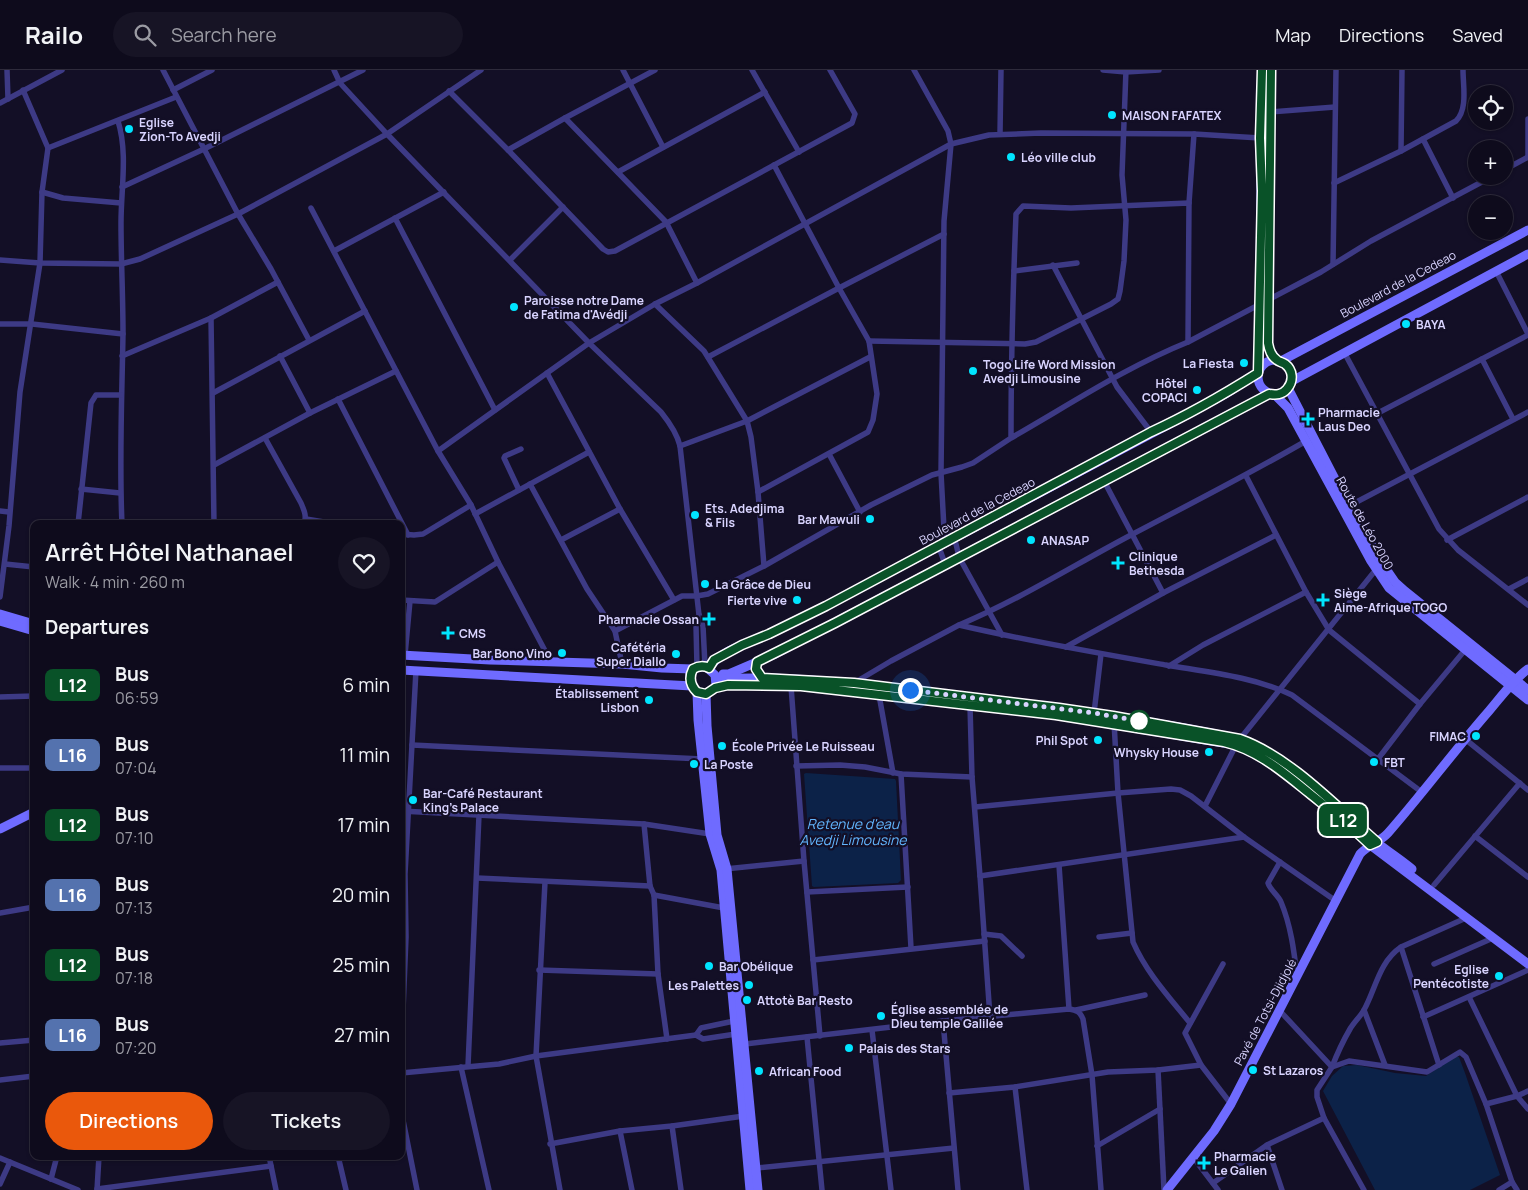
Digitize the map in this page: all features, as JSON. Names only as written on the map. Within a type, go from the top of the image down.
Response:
[{"type":"main road","points":[[1262,70],[1260,138],[1264,302],[1269,349],[1279,361],[1290,369],[1290,384]]},
{"type":"main road","points":[[1271,70],[1264,302],[1258,383],[1261,388],[1272,394]]},
{"type":"main road","name":"Boulevard de la Cedeao","points":[[1279,361],[1528,230]]},
{"type":"main road","points":[[758,1190],[745,1044],[724,869],[717,835],[708,734],[698,690],[690,674],[729,674],[786,648],[1272,394],[1284,392],[1290,384],[1344,352],[1528,254]]},
{"type":"main road","points":[[1258,372],[1266,362],[1279,361]]},
{"type":"main road","name":"Boulevard de la Cedeao","points":[[698,690],[714,660],[818,610],[1151,432],[1204,406],[1258,372]]},
{"type":"main road","name":"Route de Léo 2000","points":[[1290,384],[1346,507]]},
{"type":"main road","name":"Route de Léo 2000","points":[[1272,394],[1288,408],[1346,507],[1389,588],[1465,650],[1513,683],[1528,690]]},
{"type":"main road","name":"Route de Léo 2000","points":[[1379,567],[1513,683],[1528,700]]},
{"type":"main road","points":[[0,614],[30,623]]},
{"type":"main road","points":[[0,621],[30,629]]},
{"type":"main road","points":[[405,655],[622,664],[762,678],[854,683],[1094,713],[1114,720]]},
{"type":"main road","points":[[757,662],[756,669],[762,678]]},
{"type":"main road","name":"Pavé de Totsi-Djidjolé","points":[[1166,1190],[1214,1131],[1231,1104],[1360,854],[1388,833],[1423,793],[1465,739],[1513,683],[1528,669]]},
{"type":"main road","points":[[405,670],[698,690]]},
{"type":"main road","points":[[707,673],[746,685],[791,686],[1114,720],[1238,742],[1272,763],[1466,918],[1528,964]]},
{"type":"main road","points":[[698,690],[702,759],[710,834],[724,869],[724,908],[750,1190]]},
{"type":"main road","points":[[0,828],[30,814]]},
{"type":"main road","points":[[1374,844],[1434,885],[1528,958]]},
{"type":"street","points":[[7,70],[8,99]]},
{"type":"street","points":[[0,103],[62,70]]},
{"type":"street","points":[[163,70],[238,214],[309,340]]},
{"type":"street","points":[[173,90],[212,70]]},
{"type":"street","points":[[334,70],[340,83],[387,134],[589,343],[661,412],[676,434],[680,446],[699,615],[696,626],[707,673]]},
{"type":"street","points":[[122,187],[340,83],[363,70]]},
{"type":"street","points":[[0,260],[122,264],[140,259],[238,214],[387,134],[482,70]]},
{"type":"street","points":[[623,70],[664,147]]},
{"type":"street","points":[[508,150],[655,70]]},
{"type":"street","points":[[752,70],[799,152]]},
{"type":"street","points":[[449,91],[603,250],[608,252],[615,251],[852,123],[855,114],[830,70]]},
{"type":"street","points":[[914,70],[948,131],[951,144],[944,234],[941,472],[944,529],[940,545],[941,555],[946,564]]},
{"type":"street","points":[[1000,134],[1001,70]]},
{"type":"street","points":[[1102,70],[1159,70]]},
{"type":"street","points":[[1333,264],[1336,70]]},
{"type":"street","points":[[1401,151],[1402,70]]},
{"type":"street","points":[[1334,183],[1456,122],[1460,118],[1464,107],[1463,70]]},
{"type":"street","points":[[869,341],[1011,344],[1036,342],[1082,320],[1118,299],[1124,261],[1126,220],[1122,176],[1126,71]]},
{"type":"street","points":[[0,597],[5,564],[20,392],[32,324],[40,262],[42,192],[48,148],[23,90]]},
{"type":"street","points":[[618,172],[765,92]]},
{"type":"street","points":[[48,148],[176,96]]},
{"type":"street","points":[[1269,112],[1336,107]]},
{"type":"street","points":[[565,118],[666,222],[697,283]]},
{"type":"street","points":[[1513,165],[1528,157],[1528,119]]},
{"type":"street","points":[[118,121],[123,140],[121,203],[123,334],[120,493],[122,520]]},
{"type":"street","points":[[438,451],[589,343],[655,304],[951,144],[1000,134],[1194,134],[1260,138]]},
{"type":"street","points":[[1188,342],[1189,203],[1194,134]]},
{"type":"street","points":[[1423,140],[1454,198]]},
{"type":"street","points":[[758,492],[864,435],[870,428],[877,394],[869,341],[838,288],[774,165]]},
{"type":"street","points":[[615,631],[682,596],[708,594],[764,566],[860,512],[932,475],[973,463],[1011,438],[1112,380],[1168,350],[1229,321],[1378,237],[1477,185]]},
{"type":"street","points":[[42,192],[63,198],[121,203]]},
{"type":"street","points":[[334,251],[444,192]]},
{"type":"street","points":[[1011,438],[1011,344],[1016,214],[1022,206],[1071,208],[1189,203]]},
{"type":"street","points":[[510,260],[563,207]]},
{"type":"street","points":[[311,208],[438,451],[471,504],[498,562],[551,662]]},
{"type":"street","points":[[395,218],[495,410]]},
{"type":"street","points":[[708,357],[944,234]]},
{"type":"street","points":[[1014,271],[1077,263]]},
{"type":"street","points":[[1053,265],[1112,380],[1151,432]]},
{"type":"street","points":[[1376,414],[1528,334],[1496,271]]},
{"type":"street","points":[[122,356],[211,318],[278,282]]},
{"type":"street","points":[[655,304],[708,357],[747,421],[751,437],[758,492],[764,566]]},
{"type":"street","points":[[213,393],[365,311]]},
{"type":"street","points":[[211,318],[214,520]]},
{"type":"street","points":[[0,324],[32,324],[123,334]]},
{"type":"street","points":[[1344,352],[1439,530],[1458,550],[1528,605]]},
{"type":"street","points":[[280,356],[310,413]]},
{"type":"street","points":[[680,446],[747,421],[870,357]]},
{"type":"street","points":[[1482,359],[1513,419]]},
{"type":"street","points":[[214,465],[310,413],[396,370]]},
{"type":"street","points":[[548,373],[620,509],[674,600]]},
{"type":"street","points":[[78,520],[91,403],[96,395],[121,395]]},
{"type":"street","points":[[338,400],[400,520]]},
{"type":"street","points":[[1346,507],[1528,412]]},
{"type":"street","points":[[265,438],[301,503],[305,520]]},
{"type":"street","points":[[854,683],[891,660],[959,625],[990,612],[1131,535],[1246,476],[1306,441]]},
{"type":"street","points":[[519,490],[504,458],[521,449]]},
{"type":"street","points":[[475,514],[589,452]]},
{"type":"street","points":[[830,454],[860,512]]},
{"type":"street","points":[[1246,476],[1306,592],[1329,630],[1420,704]]},
{"type":"street","points":[[1104,481],[1163,593]]},
{"type":"street","points":[[530,484],[587,589],[615,631],[622,664]]},
{"type":"street","points":[[81,489],[120,493]]},
{"type":"street","points":[[1447,540],[1528,497]]},
{"type":"street","points":[[405,535],[423,534],[471,504]]},
{"type":"street","points":[[561,540],[620,509]]},
{"type":"street","points":[[0,511],[9,512]]},
{"type":"street","points":[[405,529],[408,535]]},
{"type":"street","points":[[944,529],[952,539],[958,550],[959,557],[1002,635]]},
{"type":"street","points":[[1066,647],[1163,593],[1276,535]]},
{"type":"street","points":[[405,601],[435,602],[498,562]]},
{"type":"street","points":[[5,564],[30,567]]},
{"type":"street","points":[[1205,806],[1238,742],[1379,567]]},
{"type":"street","points":[[1509,589],[1528,579]]},
{"type":"street","points":[[1169,666],[1203,645],[1306,592]]},
{"type":"street","points":[[405,640],[410,602]]},
{"type":"street","points":[[959,625],[1101,654],[1241,679],[1280,689],[1292,695],[1423,793]]},
{"type":"street","points":[[1378,759],[1465,650]]},
{"type":"street","points":[[1094,713],[1101,654]]},
{"type":"street","points":[[405,853],[409,812],[416,670]]},
{"type":"street","points":[[791,686],[796,766],[820,1036]]},
{"type":"street","points":[[879,695],[893,773]]},
{"type":"street","points":[[0,697],[30,696]]},
{"type":"street","points":[[970,706],[972,777],[990,1017]]},
{"type":"street","points":[[1114,720],[1118,793],[1132,942],[1138,956],[1148,971],[1190,1023]]},
{"type":"street","points":[[1465,739],[1528,790]]},
{"type":"street","points":[[412,744],[702,759]]},
{"type":"street","points":[[796,766],[840,765],[865,767],[901,774],[972,777]]},
{"type":"street","points":[[0,768],[30,768]]},
{"type":"street","points":[[901,774],[911,948]]},
{"type":"street","points":[[1434,885],[1520,783]]},
{"type":"street","points":[[975,806],[1118,793],[1180,790],[1205,806],[1244,837],[1336,902]]},
{"type":"street","points":[[405,812],[644,824],[710,834]]},
{"type":"street","points":[[479,815],[477,878],[464,1067],[489,1190]]},
{"type":"street","points":[[644,824],[650,886],[654,895],[658,974],[667,1039]]},
{"type":"street","points":[[1475,836],[1528,877]]},
{"type":"street","points":[[980,876],[1244,837]]},
{"type":"street","points":[[724,869],[804,861]]},
{"type":"street","points":[[1280,862],[1268,883],[1281,901],[1288,921],[1293,943],[1297,978]]},
{"type":"street","points":[[1059,865],[1069,1009]]},
{"type":"street","points":[[477,878],[650,886]]},
{"type":"street","points":[[545,882],[536,1056],[550,1144],[560,1190]]},
{"type":"street","points":[[807,892],[908,888]]},
{"type":"street","points":[[654,895],[724,908]]},
{"type":"street","points":[[0,913],[30,908]]},
{"type":"street","points":[[1364,1190],[1324,1118],[1317,1097],[1317,1090],[1332,1067],[1351,1028],[1364,1010],[1385,963],[1392,954],[1401,947],[1466,918]]},
{"type":"street","points":[[1099,937],[1132,934]]},
{"type":"street","points":[[813,960],[1001,936],[1022,956]]},
{"type":"street","points":[[1434,964],[1493,938]]},
{"type":"street","points":[[1401,947],[1439,1065]]},
{"type":"street","points":[[1223,964],[1185,1033],[1201,1065],[1231,1104]]},
{"type":"street","points":[[540,970],[658,974]]},
{"type":"street","points":[[1423,1017],[1528,970]]},
{"type":"street","points":[[745,1044],[943,1021],[1069,1009],[1076,1010],[1145,995]]},
{"type":"street","points":[[1469,997],[1517,1096],[1528,1110]]},
{"type":"street","points":[[1076,1010],[1081,1013],[1084,1019],[1092,1075],[1102,1190]]},
{"type":"street","points":[[1364,1010],[1385,1066]]},
{"type":"street","points":[[1280,1011],[1332,1067]]},
{"type":"street","points":[[696,1035],[701,1028],[734,1021]]},
{"type":"street","points":[[943,1021],[958,1190]]},
{"type":"street","points":[[872,1030],[891,1190]]},
{"type":"street","points":[[405,1073],[499,1064],[536,1056],[696,1035],[703,1039],[736,1034]]},
{"type":"street","points":[[807,1037],[822,1190]]},
{"type":"street","points":[[0,1043],[30,1040]]},
{"type":"street","points":[[1332,1067],[1349,1060],[1427,1072],[1457,1053],[1463,1053],[1486,1104],[1512,1182],[1517,1190]]},
{"type":"street","points":[[949,1093],[1015,1087],[1108,1072],[1158,1070],[1201,1065]]},
{"type":"street","points":[[1158,1070],[1166,1190]]},
{"type":"street","points":[[0,1080],[30,1076]]},
{"type":"street","points":[[1015,1087],[1027,1190]]},
{"type":"street","points":[[1486,1104],[1517,1096],[1528,1090]]},
{"type":"street","points":[[1097,1146],[1160,1110]]},
{"type":"street","points":[[550,1144],[620,1131],[744,1116]]},
{"type":"street","points":[[1213,1183],[1267,1145],[1324,1118]]},
{"type":"street","points":[[672,1126],[681,1190]]},
{"type":"street","points":[[405,1130],[417,1190]]},
{"type":"street","points":[[620,1131],[632,1190]]},
{"type":"street","points":[[1267,1145],[1282,1190]]},
{"type":"street","points":[[756,1168],[954,1148]]},
{"type":"street","points":[[1193,1157],[1218,1190]]},
{"type":"street","points":[[0,1158],[78,1190]]},
{"type":"street","points":[[51,1179],[56,1160]]},
{"type":"street","points":[[99,1160],[97,1189],[271,1166]]},
{"type":"street","points":[[270,1160],[276,1190]]},
{"type":"street","points":[[339,1160],[346,1190]]},
{"type":"street","points":[[0,1184],[10,1162]]},
{"type":"street","points":[[1499,1190],[1512,1182]]},
{"type":"water","name":"Retenue d'eau Avedji Limousine","points":[[804,774],[895,779],[901,880],[898,883],[812,886]]},
{"type":"water","points":[[1454,1057],[1459,1057],[1500,1175],[1470,1190],[1375,1190],[1323,1091],[1332,1076],[1343,1066],[1357,1065],[1395,1073],[1426,1076]]},
{"type":"bus line","name":"L12","points":[[1262,70],[1260,138],[1262,191],[1258,373],[1179,419],[1151,432],[826,606],[714,660],[709,668],[700,666],[693,669],[690,674],[694,690],[706,694],[715,688],[728,685],[801,686],[1056,715],[1224,742],[1249,750],[1272,763],[1346,822],[1370,845],[1377,842],[1280,759],[1268,751],[1240,739],[1059,708],[854,683],[762,678],[756,669],[757,662],[835,623],[1269,394],[1280,394],[1288,388],[1292,381],[1290,369],[1286,364],[1277,360],[1269,349],[1268,343],[1269,112],[1271,70]]},
{"type":"place","name":"MAISON FAFATEX","points":[[1112,115]]},
{"type":"place","name":"Eglise Zion-To Avedji","points":[[129,129]]},
{"type":"place","name":"Léo ville club","points":[[1011,157]]},
{"type":"place","name":"Paroisse notre Dame de Fatima d'Avédji","points":[[514,307]]},
{"type":"place","name":"BAYA","points":[[1406,324]]},
{"type":"place","name":"La Fiesta","points":[[1244,363]]},
{"type":"place","name":"Togo Life Word Mission Avedji Limousine","points":[[973,371]]},
{"type":"place","name":"Hôtel COPACI","points":[[1197,390]]},
{"type":"place","name":"Pharmacie Laus Deo","points":[[1308,419]]},
{"type":"place","name":"Ets. Adedjima & Fils","points":[[695,515]]},
{"type":"place","name":"Bar Mawuli","points":[[870,519]]},
{"type":"place","name":"ANASAP","points":[[1031,540]]},
{"type":"place","name":"Clinique Bethesda","points":[[1118,563]]},
{"type":"place","name":"La Grâce de Dieu","points":[[705,584]]},
{"type":"place","name":"Fierte vive","points":[[797,600]]},
{"type":"place","name":"Siège Aime-Afrique TOGO","points":[[1323,600]]},
{"type":"place","name":"Pharmacie Ossan","points":[[709,619]]},
{"type":"place","name":"CMS","points":[[448,633]]},
{"type":"place","name":"Bar Bono Vino","points":[[562,653]]},
{"type":"place","name":"Cafétéria Super Diallo","points":[[676,654]]},
{"type":"place","name":"Établissement Lisbon","points":[[649,700]]},
{"type":"place","name":"FIMAC","points":[[1476,736]]},
{"type":"place","name":"Phil Spot","points":[[1098,740]]},
{"type":"place","name":"École Privée Le Ruisseau","points":[[722,746]]},
{"type":"place","name":"Whysky House","points":[[1209,752]]},
{"type":"place","name":"FBT","points":[[1374,762]]},
{"type":"place","name":"La Poste","points":[[694,764]]},
{"type":"place","name":"Bar-Café Restaurant King's Palace","points":[[413,800]]},
{"type":"place","name":"Bar Obélique","points":[[709,966]]},
{"type":"place","name":"Eglise Pentécotiste","points":[[1499,976]]},
{"type":"place","name":"Les Palettes","points":[[749,985]]},
{"type":"place","name":"Attotè Bar Resto","points":[[747,1000]]},
{"type":"place","name":"Église assemblée de Dieu temple Galilée","points":[[881,1016]]},
{"type":"place","name":"Palais des Stars","points":[[849,1048]]},
{"type":"place","name":"St Lazaros","points":[[1253,1070]]},
{"type":"place","name":"African Food","points":[[759,1071]]},
{"type":"place","name":"Pharmacie Le Galien","points":[[1204,1163]]},
{"type":"route","points":[[910,690],[1059,708],[1139,721]]}]
